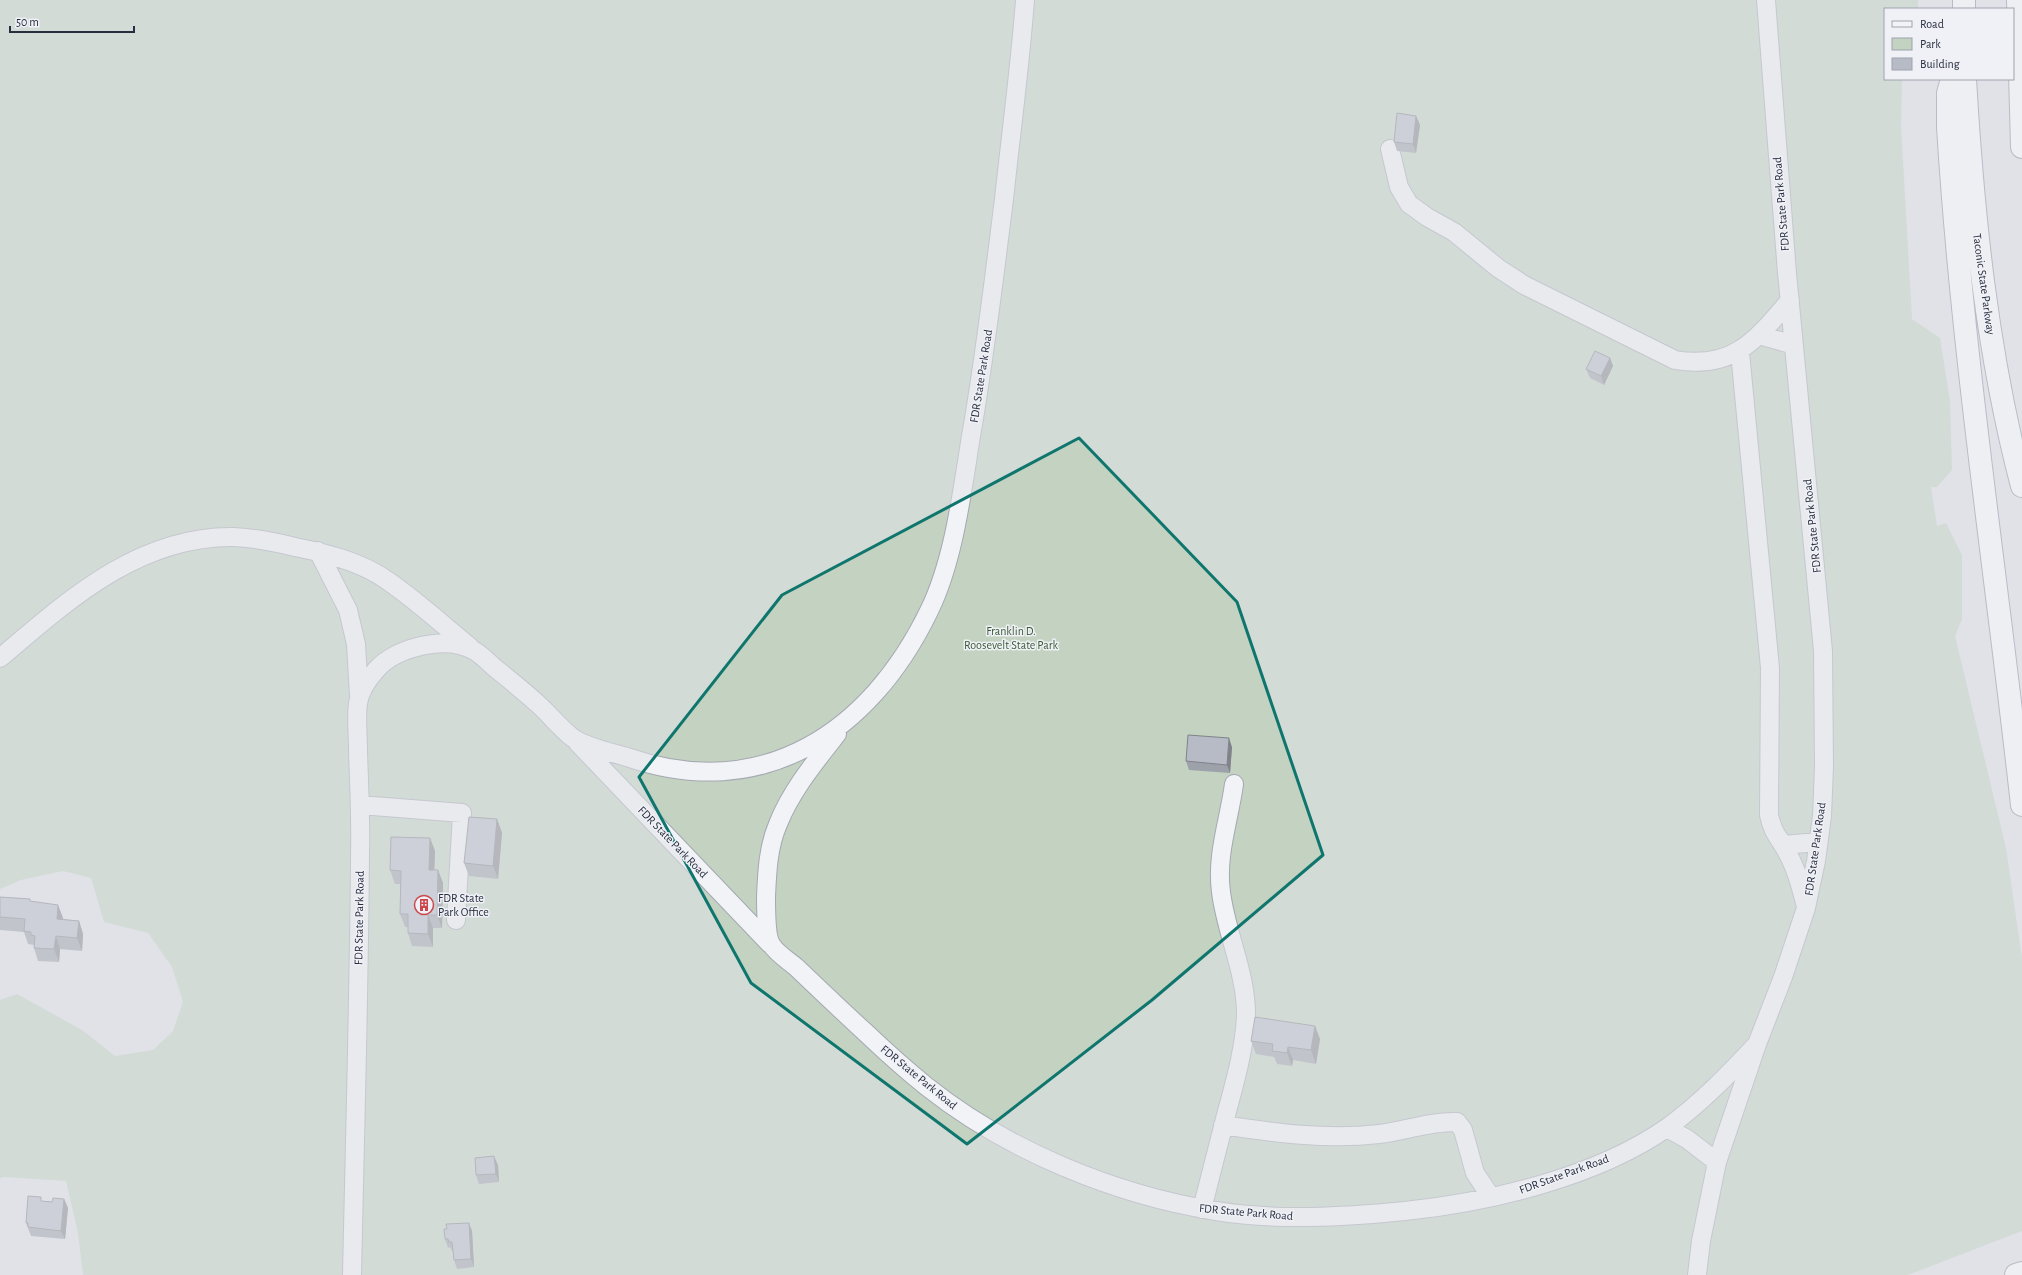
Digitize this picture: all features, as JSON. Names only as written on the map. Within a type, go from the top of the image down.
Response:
[{"type":"highway","points":[[2018,0],[2022,147]]},
{"type":"highway","points":[[1952,80],[1948,93],[1948,127],[1966,335],[1985,507],[2006,658],[2022,805]]},
{"type":"highway","name":"Taconic State Parkway","points":[[1965,80],[1972,187],[1986,306],[1996,366],[2022,486]]},
{"type":"highway","points":[[2016,1275],[2022,1273]]},
{"type":"lane","name":"FDR State Park Road","points":[[770,944],[766,907],[767,874],[771,846],[777,824],[790,799],[810,770],[848,721],[884,681],[912,643],[930,610],[942,580],[960,504],[985,355],[1020,57],[1025,0]]},
{"type":"lane","name":"FDR State Park Road","points":[[1697,1275],[1701,1241],[1717,1162],[1757,1044],[1783,977],[1806,908],[1822,816],[1824,767],[1823,651],[1790,300],[1766,0]]},
{"type":"lane","points":[[1390,149],[1399,187],[1409,204],[1427,217],[1454,232],[1498,268],[1524,285],[1675,360],[1691,363],[1712,361],[1740,352],[1759,335],[1790,300]]},
{"type":"lane","points":[[1759,335],[1794,345]]},
{"type":"lane","points":[[1740,352],[1770,668],[1769,815],[1772,830],[1783,845],[1798,877],[1806,908]]},
{"type":"lane","name":"FDR State Park Road","points":[[0,658],[65,603],[101,579],[138,558],[158,550],[193,541],[232,537],[266,541],[318,551],[357,565],[387,580],[535,701],[575,740],[770,944],[883,1049],[927,1087],[959,1110],[1002,1136],[1076,1172],[1118,1187],[1170,1202],[1218,1212],[1278,1216],[1326,1217],[1425,1209],[1491,1198],[1548,1182],[1595,1165],[1631,1148],[1667,1128],[1714,1088],[1757,1044]]},
{"type":"lane","points":[[318,551],[348,610],[356,644],[359,696]]},
{"type":"lane","name":"FDR State Park Road","points":[[352,1275],[360,857],[357,723],[359,696],[377,668],[387,659],[413,647],[444,644],[471,648]]},
{"type":"lane","name":"FDR State Park Road","points":[[575,740],[648,765],[695,773],[732,772],[770,763],[802,750],[825,738],[848,721]]},
{"type":"lane","points":[[1202,1208],[1236,1076],[1244,1037],[1246,1012],[1241,975],[1221,893],[1219,868],[1234,784]]},
{"type":"lane","points":[[360,805],[462,813],[456,920]]},
{"type":"lane","points":[[1783,845],[1818,842]]},
{"type":"lane","points":[[1224,1125],[1284,1134],[1331,1136],[1378,1134],[1457,1122],[1463,1130],[1475,1173],[1491,1198]]},
{"type":"lane","points":[[1667,1128],[1687,1139],[1717,1162]]},
{"type":"highlighted area","points":[[1079,438],[1237,602],[1323,855],[1152,1000],[967,1144],[751,983],[639,777],[782,595]]},
{"type":"green space","name":"Franklin D. Roosevelt State Park","points":[[0,0],[1918,0],[1918,8],[1884,8],[1884,80],[1902,80],[1901,125],[1912,319],[1940,338],[1950,401],[1952,470],[1937,487],[1931,487],[1937,526],[1946,523],[1962,555],[1962,619],[1955,636],[2006,848],[2022,958],[2022,1231],[1908,1275],[83,1275],[78,1233],[66,1181],[2,1177],[0,1179],[0,1000],[17,994],[82,1030],[115,1056],[153,1050],[173,1031],[183,1002],[172,967],[148,933],[104,922],[91,878],[63,871],[21,880],[0,889]]},
{"type":"building","points":[[1397,113],[1416,116],[1413,144],[1394,142]]},
{"type":"building","points":[[1595,351],[1610,358],[1601,376],[1586,369]]},
{"type":"building","points":[[1188,735],[1229,738],[1227,765],[1186,761]]},
{"type":"building","points":[[469,817],[497,819],[493,866],[464,863]]},
{"type":"building","name":"FDR State Park Office","points":[[391,837],[430,838],[429,870],[438,870],[437,915],[428,915],[428,934],[408,933],[408,914],[400,914],[401,871],[390,870]]},
{"type":"building","points":[[0,897],[30,899],[30,901],[58,905],[57,919],[79,921],[77,938],[56,936],[54,949],[34,948],[35,936],[31,935],[31,932],[24,931],[25,919],[0,917]]},
{"type":"building","points":[[1255,1017],[1315,1026],[1311,1050],[1288,1047],[1287,1053],[1272,1051],[1273,1044],[1251,1041]]},
{"type":"building","points":[[494,1156],[496,1174],[476,1175],[475,1158]]},
{"type":"building","points":[[28,1196],[41,1197],[41,1201],[52,1202],[53,1198],[64,1199],[61,1231],[28,1227],[28,1223],[26,1223]]},
{"type":"building","points":[[469,1223],[471,1259],[454,1260],[452,1242],[445,1239],[444,1229],[447,1229],[446,1224]]},
{"type":"place","name":"FDR State Park Office","points":[[424,905]]}]
